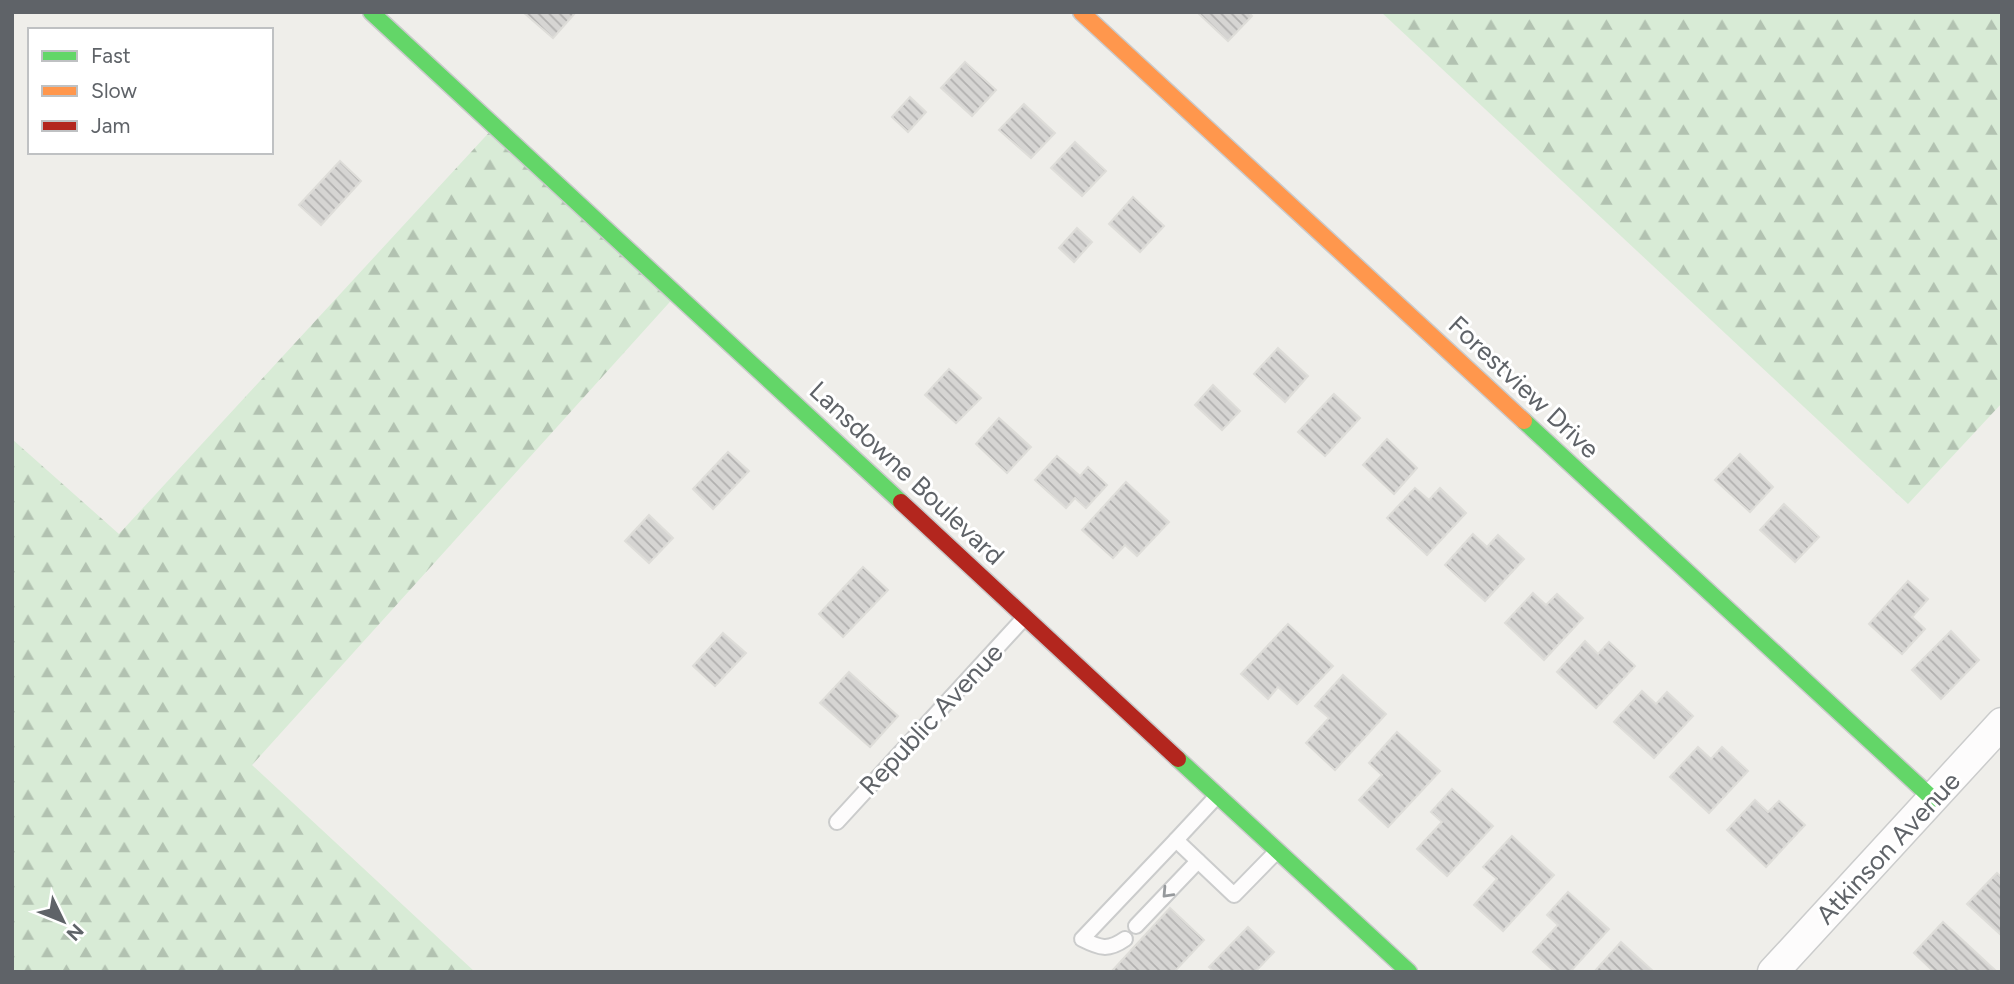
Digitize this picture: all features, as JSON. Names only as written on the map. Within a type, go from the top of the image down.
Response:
[{"type":"street","name":"Lansdowne Boulevard","points":[[371,12],[1409,972]]},
{"type":"street","name":"Forestview Drive","points":[[1081,12],[1933,799]]},
{"type":"street","name":"Atkinson Avenue","points":[[1773,972],[2002,723]]},
{"type":"lane","name":"Republic Avenue","points":[[836,822],[1026,616]]},
{"type":"lane","points":[[1125,939],[1113,948],[1100,948],[1082,939],[1218,794]]},
{"type":"lane","points":[[1176,840],[1234,895],[1278,850]]},
{"type":"lane","points":[[1136,926],[1198,860]]},
{"type":"green space","points":[[1381,12],[2002,12],[2002,403],[1908,504]]},
{"type":"green space","points":[[495,126],[677,294],[252,765],[475,972],[12,972],[12,439],[119,534]]},
{"type":"building","points":[[523,12],[576,12],[553,38]]},
{"type":"building","points":[[1197,12],[1248,12],[1252,16],[1228,41]]},
{"type":"building","points":[[965,62],[996,90],[972,116],[941,88]]},
{"type":"building","points":[[910,97],[926,112],[908,132],[892,117]]},
{"type":"building","points":[[1024,104],[1055,133],[1031,158],[999,130]]},
{"type":"building","points":[[1075,142],[1106,171],[1082,196],[1051,168]]},
{"type":"building","points":[[340,161],[361,181],[321,225],[299,205]]},
{"type":"building","points":[[1133,197],[1164,226],[1140,252],[1109,224]]},
{"type":"building","points":[[1077,228],[1092,242],[1074,262],[1059,248]]},
{"type":"building","points":[[1278,348],[1308,376],[1285,402],[1254,374]]},
{"type":"building","points":[[949,369],[981,398],[956,423],[925,395]]},
{"type":"building","points":[[1213,385],[1240,411],[1222,430],[1195,405]]},
{"type":"building","points":[[1334,394],[1360,418],[1325,456],[1298,432]]},
{"type":"building","points":[[999,418],[1031,447],[1007,473],[976,444]]},
{"type":"building","points":[[1387,439],[1417,468],[1394,494],[1363,465]]},
{"type":"building","points":[[728,452],[749,471],[713,509],[693,489]]},
{"type":"building","points":[[1740,454],[1773,487],[1750,512],[1715,480]]},
{"type":"building","points":[[1057,456],[1080,476],[1088,467],[1107,485],[1086,508],[1075,498],[1066,508],[1035,480]]},
{"type":"building","points":[[1126,482],[1169,522],[1137,556],[1125,545],[1113,558],[1082,530]]},
{"type":"building","points":[[1415,488],[1429,500],[1440,488],[1466,513],[1427,555],[1387,518]]},
{"type":"building","points":[[1784,504],[1819,537],[1795,562],[1760,530]]},
{"type":"building","points":[[649,515],[673,538],[649,563],[625,541]]},
{"type":"building","points":[[1473,534],[1487,547],[1498,535],[1524,559],[1485,601],[1445,565]]},
{"type":"building","points":[[863,567],[888,590],[843,637],[819,614]]},
{"type":"building","points":[[1908,581],[1928,599],[1912,617],[1925,629],[1902,654],[1869,624]]},
{"type":"building","points":[[1533,593],[1546,605],[1557,594],[1583,618],[1544,660],[1505,623]]},
{"type":"building","points":[[1288,624],[1333,666],[1297,704],[1278,687],[1268,699],[1241,674]]},
{"type":"building","points":[[1951,631],[1979,660],[1941,699],[1912,670]]},
{"type":"building","points":[[723,633],[746,653],[715,686],[693,666]]},
{"type":"building","points":[[1585,641],[1598,654],[1609,642],[1635,666],[1596,708],[1557,672]]},
{"type":"building","points":[[849,672],[898,716],[870,747],[820,703]]},
{"type":"building","points":[[1343,675],[1386,714],[1335,770],[1306,743],[1329,718],[1315,706]]},
{"type":"building","points":[[1642,691],[1656,704],[1667,692],[1693,716],[1654,758],[1614,722]]},
{"type":"building","points":[[1397,732],[1440,771],[1388,827],[1359,800],[1382,775],[1369,763]]},
{"type":"building","points":[[1698,747],[1711,759],[1722,747],[1748,771],[1709,813],[1670,777]]},
{"type":"building","points":[[1452,789],[1493,826],[1447,876],[1417,849],[1442,822],[1431,812]]},
{"type":"building","points":[[1755,800],[1768,812],[1779,801],[1805,825],[1766,867],[1727,830]]},
{"type":"building","points":[[1512,836],[1554,875],[1503,931],[1474,905],[1497,879],[1483,867]]},
{"type":"building","points":[[1997,873],[2002,878],[2002,936],[1967,904]]},
{"type":"building","points":[[1568,892],[1609,929],[1570,972],[1555,972],[1533,952],[1558,925],[1547,915]]},
{"type":"building","points":[[1170,908],[1204,940],[1174,972],[1111,972]]},
{"type":"building","points":[[1943,922],[1996,971],[1930,972],[1932,970],[1914,953]]},
{"type":"building","points":[[1248,927],[1274,952],[1255,972],[1214,972],[1209,967]]},
{"type":"building","points":[[1621,942],[1654,972],[1594,972]]},
{"type":"traffic: fast","points":[[371,12],[901,502]]},
{"type":"traffic: fast","points":[[1524,421],[1933,799]]},
{"type":"traffic: fast","points":[[1178,759],[1409,972]]},
{"type":"traffic: slow","points":[[1081,12],[1524,421]]},
{"type":"traffic: jam","points":[[901,502],[1178,759]]}]
